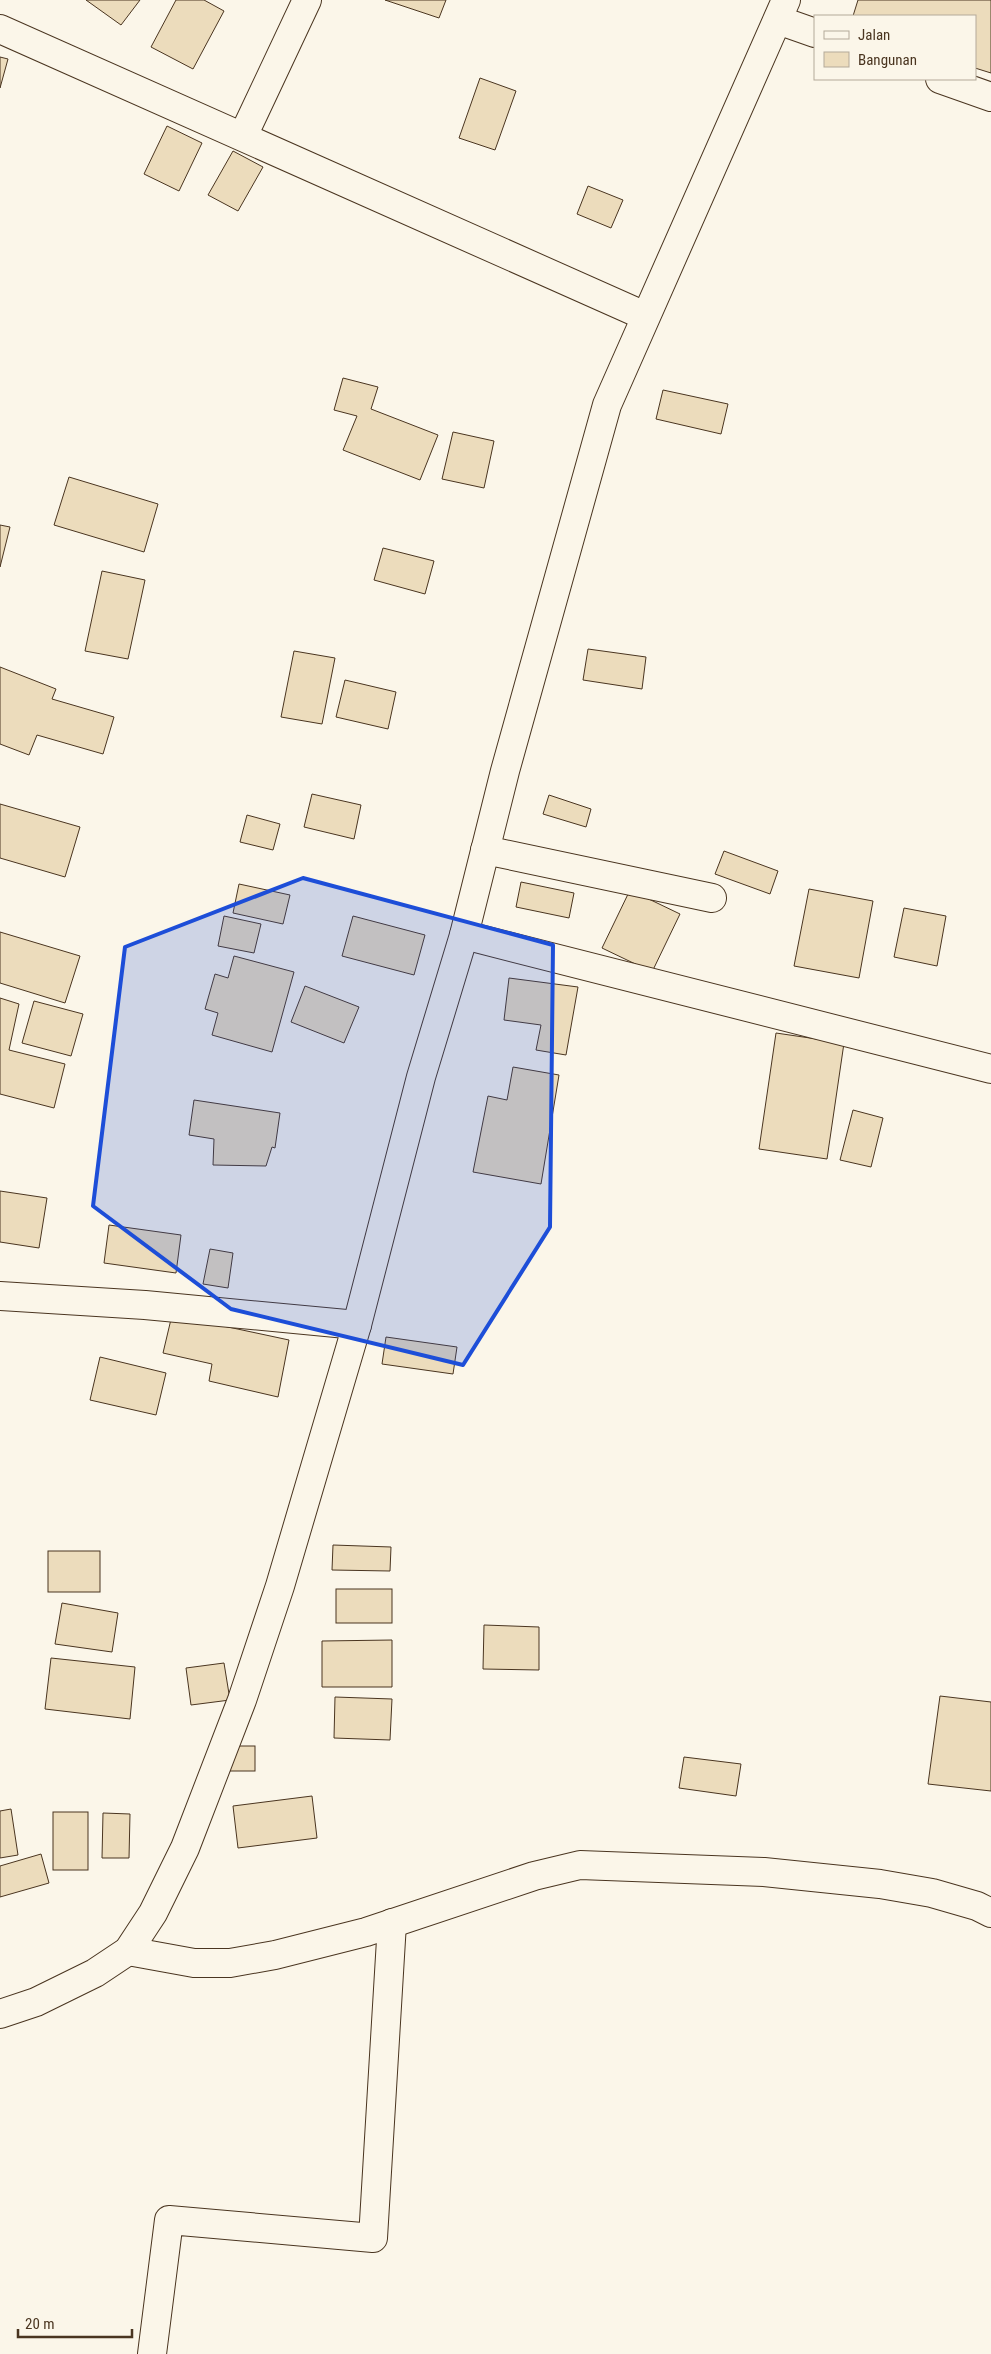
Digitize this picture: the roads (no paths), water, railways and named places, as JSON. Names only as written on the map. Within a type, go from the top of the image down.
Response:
[{"type":"street","points":[[243,136],[307,0]]},
{"type":"street","points":[[0,2014],[44,1998],[95,1973],[128,1951],[153,1913],[185,1848],[242,1700],[280,1586],[357,1325],[421,1077],[464,935],[505,770],[607,405],[782,10],[814,33]]},
{"type":"street","points":[[0,29],[645,316]]},
{"type":"street","points":[[943,80],[991,97]]},
{"type":"street","points":[[485,850],[712,898]]},
{"type":"street","points":[[464,935],[991,1069]]},
{"type":"street","points":[[0,1296],[145,1305],[357,1325]]},
{"type":"street","points":[[128,1951],[194,1963],[230,1963],[275,1955],[392,1923],[534,1876],[580,1865],[764,1872],[880,1884],[932,1893],[977,1906],[991,1913]]},
{"type":"street","points":[[152,2354],[169,2220],[373,2238],[392,1923]]}]
